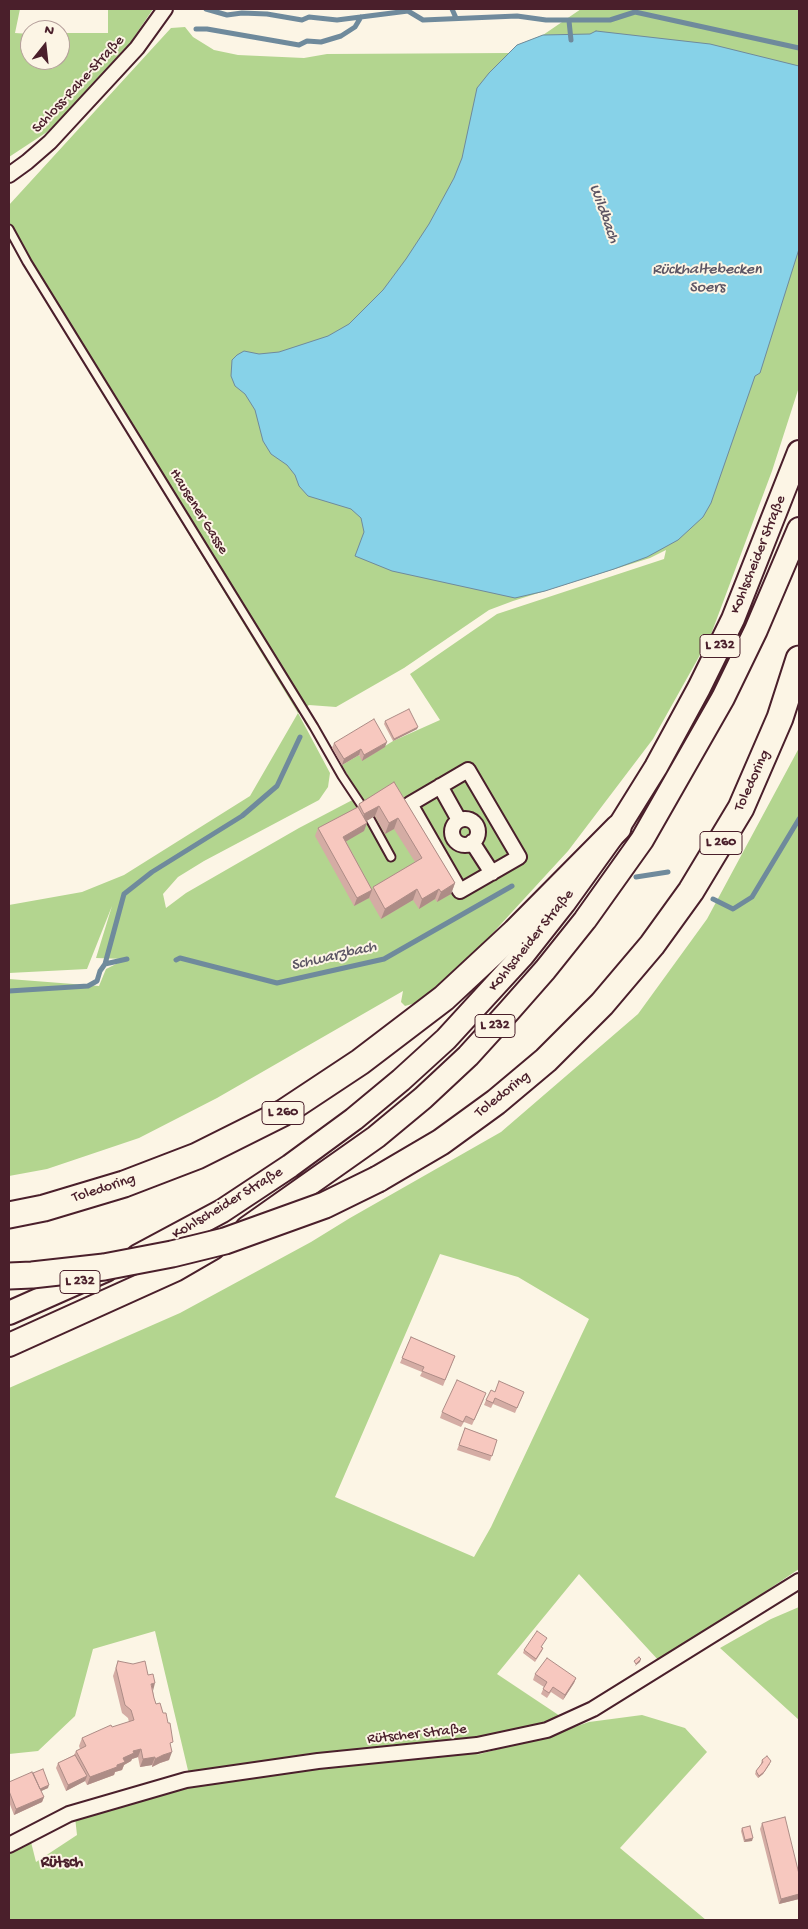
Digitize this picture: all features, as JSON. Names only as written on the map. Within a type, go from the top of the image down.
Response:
[{"type":"highway","name":"Toledoring","points":[[9,1276],[104,1267],[172,1254],[225,1241],[325,1205],[378,1179],[441,1142],[496,1102],[546,1060],[602,1004],[652,945],[691,891],[741,808],[780,718],[799,659]]},
{"type":"highway","name":"Toledoring","points":[[9,1216],[44,1208],[124,1184],[197,1156],[283,1114],[360,1062],[444,998],[515,932],[618,828]]},
{"type":"main road","name":"Kohlscheider Straße","points":[[9,1313],[151,1251],[222,1211],[290,1166],[354,1119],[420,1063],[486,998],[564,903],[618,828],[656,767],[703,680],[733,619],[799,452]]},
{"type":"main road","name":"Kohlscheider Straße","points":[[9,1345],[175,1270],[248,1228],[376,1137],[423,1098],[468,1056],[545,970],[585,920],[642,840],[723,698],[756,630],[799,529]]},
{"type":"street","name":"Schloss-Rahe-Straße","points":[[9,175],[50,142],[137,48],[164,9]]},
{"type":"street","points":[[468,770],[519,857],[492,873],[460,891],[410,804],[468,770]]},
{"type":"street","points":[[440,786],[459,820],[452,829],[455,840],[463,844],[472,842],[492,873]]},
{"type":"street","name":"Rütscher Straße","points":[[9,1845],[69,1814],[186,1780],[318,1761],[477,1745],[547,1730],[593,1709],[799,1580]]},
{"type":"lane","name":"Hausener Gasse","points":[[9,229],[32,270],[364,809]]},
{"type":"lane","points":[[370,819],[391,857]]},
{"type":"green space","points":[[9,9],[20,9],[15,33],[20,33],[20,70],[70,70],[70,33],[108,33],[108,9],[153,9],[130,43],[62,117],[47,132],[9,157]]},
{"type":"green space","points":[[581,9],[799,9],[799,387],[772,471],[710,637],[653,739],[568,851],[479,948],[419,1002],[405,1006],[401,1002],[403,991],[217,1098],[139,1138],[47,1169],[9,1176],[9,979],[99,986],[106,969],[126,959],[96,958],[112,906],[87,969],[9,973],[9,905],[82,892],[124,875],[250,796],[298,713],[9,240],[9,205],[171,28],[185,27],[193,37],[214,50],[238,55],[304,58],[327,54],[509,53],[517,45],[543,35]],"holes":[[[666,550],[664,559],[497,614],[410,674],[440,720],[393,741],[363,760],[359,755],[342,765],[360,796],[299,828],[186,893],[166,908],[163,894],[178,877],[204,861],[319,800],[328,787],[330,773],[298,713],[309,705],[336,707],[404,668],[489,610],[650,558]]]},
{"type":"green space","points":[[799,748],[799,1569],[660,1662],[579,1574],[497,1674],[563,1718],[476,1755],[548,1736],[589,1722],[642,1715],[685,1728],[707,1752],[620,1848],[706,1920],[9,1920],[9,1850],[30,1838],[36,1862],[77,1835],[75,1817],[191,1783],[155,1631],[93,1649],[75,1716],[38,1751],[9,1754],[9,1388],[180,1313],[311,1242],[501,1132],[638,1014],[707,919]],"holes":[[[440,1254],[518,1277],[589,1319],[491,1527],[474,1557],[335,1497]]]},
{"type":"green space","points":[[799,1607],[799,1720],[720,1648],[771,1619]]},
{"type":"water","name":"Rückhaltebecken Soers","points":[[596,31],[710,44],[799,66],[799,249],[760,373],[755,376],[711,503],[703,517],[678,540],[647,557],[545,591],[515,598],[392,571],[355,556],[364,532],[361,518],[351,509],[308,496],[299,486],[295,475],[287,465],[271,454],[263,441],[255,410],[245,394],[235,386],[231,376],[232,360],[244,351],[259,354],[279,352],[328,336],[349,324],[383,290],[429,224],[454,178],[462,158],[477,88],[489,73],[517,45],[543,35],[590,34]]},
{"type":"building","points":[[409,709],[418,727],[394,739],[385,721]]},
{"type":"building","points":[[374,719],[387,742],[364,755],[361,749],[344,759],[334,743]]},
{"type":"building","points":[[394,782],[455,883],[441,892],[439,889],[422,899],[417,889],[385,909],[373,887],[422,858],[398,818],[389,823],[379,806],[364,814],[359,804]]},
{"type":"building","points":[[358,807],[367,823],[343,837],[372,890],[357,898],[318,828]]},
{"type":"building","points":[[411,1337],[455,1356],[445,1380],[422,1371],[424,1367],[402,1358]]},
{"type":"building","points":[[457,1380],[486,1393],[474,1420],[466,1416],[463,1422],[442,1412]]},
{"type":"building","points":[[499,1381],[524,1392],[517,1408],[495,1398],[493,1403],[486,1400],[491,1390],[495,1392]]},
{"type":"building","points":[[465,1428],[497,1440],[492,1456],[459,1445]]},
{"type":"building","points":[[537,1631],[547,1638],[536,1659],[524,1650]]},
{"type":"building","points":[[639,1657],[641,1659],[636,1664],[634,1661]]},
{"type":"building","points":[[547,1658],[576,1678],[565,1695],[553,1687],[549,1693],[543,1689],[547,1682],[535,1674]]},
{"type":"building","points":[[118,1661],[133,1664],[145,1661],[148,1675],[153,1674],[155,1683],[151,1684],[156,1704],[160,1703],[163,1713],[166,1713],[168,1723],[170,1723],[173,1742],[170,1743],[172,1752],[155,1759],[155,1757],[143,1759],[141,1749],[133,1751],[134,1753],[123,1758],[125,1762],[117,1765],[117,1767],[90,1777],[76,1751],[86,1746],[82,1738],[111,1725],[112,1727],[134,1720],[131,1710],[125,1705],[116,1668]]},
{"type":"building","points":[[75,1755],[87,1776],[68,1785],[58,1763]]},
{"type":"building","points":[[767,1756],[771,1761],[759,1776],[756,1771],[763,1762],[762,1760]]},
{"type":"building","points":[[43,1769],[49,1785],[40,1789],[33,1773]]},
{"type":"building","points":[[32,1772],[44,1797],[16,1809],[9,1791],[9,1782]]},
{"type":"building","points":[[785,1817],[799,1874],[799,1894],[781,1899],[762,1823]]},
{"type":"building","points":[[750,1826],[753,1838],[745,1840],[742,1828]]},
{"type":"waterway","name":"Wildbach","points":[[206,9],[227,15],[242,13],[267,14],[302,20],[309,17],[337,20],[408,11],[423,20],[517,16],[546,20],[610,20],[635,12],[799,48]]},
{"type":"waterway","points":[[452,9],[456,18]]},
{"type":"waterway","points":[[196,29],[207,29],[299,45],[307,41],[321,42],[341,36],[355,27],[361,17]]},
{"type":"waterway","name":"Wildbach","points":[[569,21],[571,40]]},
{"type":"waterway","points":[[105,964],[124,894],[152,872],[242,816],[277,786],[300,737]]},
{"type":"waterway","name":"Schwarzbach","points":[[713,899],[733,909],[752,897],[799,819]]},
{"type":"waterway","name":"Schwarzbach","points":[[636,877],[668,872]]},
{"type":"waterway","name":"Schwarzbach","points":[[176,960],[180,958],[277,983],[384,959],[512,886]]},
{"type":"waterway","name":"Schwarzbach","points":[[9,991],[88,986],[97,981],[100,971],[105,964],[127,959]]},
{"type":"district","name":"Rütsch","points":[[62,1864]]}]
